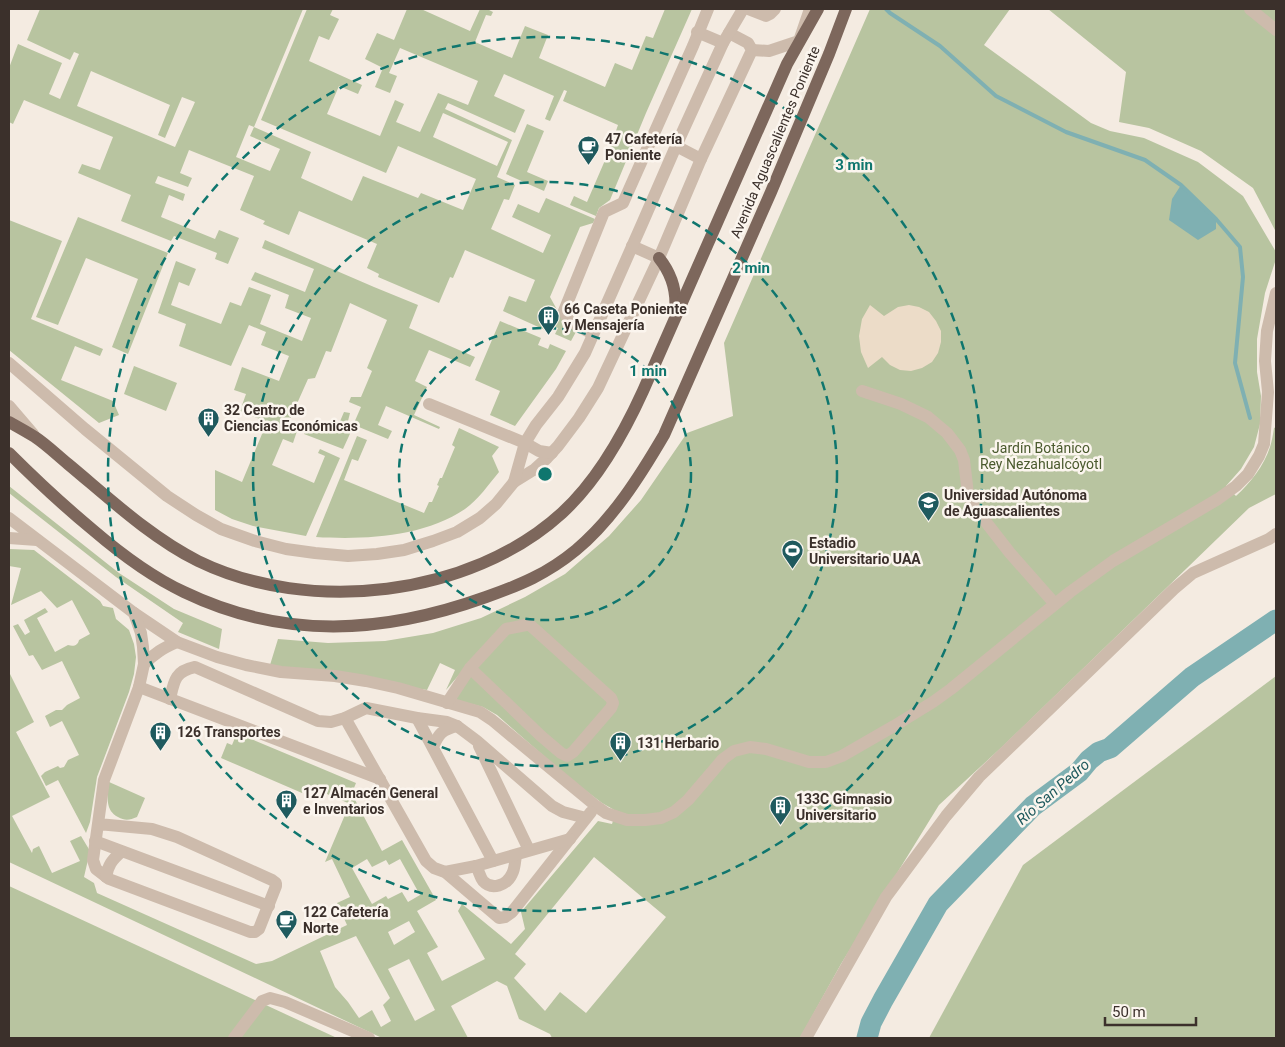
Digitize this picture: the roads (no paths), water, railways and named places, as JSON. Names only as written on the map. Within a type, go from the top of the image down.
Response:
[{"type":"main road","name":"Avenida Aguascalientes Poniente","points":[[9,422],[36,438],[135,520],[181,552],[233,575],[271,586],[292,589],[365,591],[403,586],[450,574],[490,560],[506,552],[536,534],[576,500],[612,451],[633,412],[788,64],[818,9]]},
{"type":"main road","name":"Avenida Aguascalientes Poniente","points":[[11,457],[75,515],[145,570],[203,601],[224,609],[262,619],[305,626],[353,626],[396,622],[441,612],[526,582],[561,561],[592,535],[629,490],[664,435],[771,192],[846,9]]},
{"type":"main road","points":[[659,258],[669,274],[676,295],[675,318]]},
{"type":"street","points":[[593,334],[569,321],[564,311],[604,212],[623,203],[708,9]]},
{"type":"street","points":[[514,482],[525,443],[536,425],[558,397],[585,353],[676,146],[726,38],[742,9]]},
{"type":"street","points":[[748,9],[766,16],[775,9]]},
{"type":"street","name":"Avenida Aguascalientes Poniente","points":[[799,41],[810,9]]},
{"type":"street","name":"Avenida Aguascalientes Poniente","points":[[839,29],[851,9]]},
{"type":"street","points":[[1250,9],[1276,30]]},
{"type":"street","points":[[697,32],[748,43],[752,50]]},
{"type":"street","points":[[752,50],[769,51],[799,41]]},
{"type":"street","points":[[9,363],[84,429],[167,496],[221,529],[278,547],[348,556],[404,550],[458,532],[480,518],[496,504],[514,482],[534,469],[552,453],[579,418],[598,388],[659,258],[752,50]]},
{"type":"street","points":[[676,146],[702,160]]},
{"type":"street","points":[[632,246],[659,258]]},
{"type":"street","points":[[9,518],[134,613],[177,642],[217,657],[246,665],[281,672],[335,676],[366,681],[398,688],[480,712],[606,813],[627,820],[661,818],[674,812],[688,800],[723,759],[734,751],[750,747],[766,749],[809,762],[826,762],[842,756],[894,726],[951,689],[1054,604],[1114,561],[1218,499],[1236,486],[1248,474],[1264,444],[1268,392],[1267,331],[1276,293]]},
{"type":"street","points":[[862,391],[901,404],[928,417],[947,433],[960,450],[964,460],[968,494],[975,508],[1010,553],[1054,604]]},
{"type":"street","points":[[429,404],[525,443],[539,451],[552,453]]},
{"type":"street","points":[[9,406],[36,438]]},
{"type":"street","points":[[9,529],[15,538],[37,540]]},
{"type":"street","points":[[806,1038],[886,897],[946,816],[979,777],[1174,589],[1193,573],[1269,539],[1276,534]]},
{"type":"street","points":[[98,824],[152,829],[177,837],[272,880],[276,883],[276,886],[259,929],[255,932],[250,932],[106,877],[96,869],[92,860],[104,780],[139,687],[144,664],[142,640],[134,613]]},
{"type":"street","points":[[448,703],[470,668],[506,629],[526,625],[530,626],[611,698],[613,703],[611,708],[573,752],[567,756],[541,736],[470,668]]},
{"type":"street","points":[[144,664],[163,648],[177,642]]},
{"type":"street","points":[[195,667],[198,650]]},
{"type":"street","points":[[170,699],[177,677],[185,669],[195,667],[318,720],[331,722],[346,718],[366,708],[446,722],[457,726],[477,741],[552,806],[563,812],[586,818]]},
{"type":"street","points":[[139,687],[380,779]]},
{"type":"street","points":[[346,718],[426,861],[434,868],[445,872],[499,918],[505,917],[512,912],[596,806]]},
{"type":"street","points":[[417,718],[493,862]]},
{"type":"street","points":[[433,748],[437,737],[442,732],[457,726]]},
{"type":"street","points":[[529,750],[541,736]]},
{"type":"street","points":[[477,741],[530,850]]},
{"type":"street","points":[[445,872],[493,862],[570,838]]},
{"type":"street","points":[[95,841],[269,906]]},
{"type":"street","points":[[106,877],[113,859],[121,852]]},
{"type":"street","points":[[476,866],[484,881],[490,886],[500,886],[513,873],[516,855]]},
{"type":"street","points":[[234,1038],[262,1001],[270,998],[285,1002],[369,1038]]},
{"type":"water","points":[[1181,185],[1216,219],[1216,229],[1198,240],[1169,220],[1172,199]]},
{"type":"waterway","points":[[886,9],[940,46],[996,96],[1066,132],[1145,160],[1181,185],[1216,219],[1240,247],[1243,277],[1235,363],[1250,418]]},
{"type":"waterway","name":"Río San Pedro","points":[[867,1038],[871,1023],[883,1000],[938,904],[1033,806],[1079,772],[1099,752],[1110,748],[1192,677],[1276,620]]},
{"type":"place","name":"47 Cafetería Poniente","points":[[589,166]]},
{"type":"place","name":"66 Caseta Poniente y Mensajería","points":[[548,336]]},
{"type":"place","name":"32 Centro de Ciencias Económicas","points":[[208,437]]},
{"type":"place","name":"Universidad Autónoma de Aguascalientes","points":[[928,522]]},
{"type":"place","name":"Estadio Universitario UAA","points":[[793,570]]},
{"type":"place","name":"126 Transportes","points":[[161,751]]},
{"type":"place","name":"131 Herbario","points":[[621,762]]},
{"type":"place","name":"127 Almacén General e Inventarios","points":[[287,820]]},
{"type":"place","name":"133C Gimnasio Universitario","points":[[780,826]]},
{"type":"place","name":"122 Cafetería Norte","points":[[287,939]]},
{"type":"park label","name":"Jardín Botánico Rey Nezahualcóyotl","points":[[1041,456]]}]
